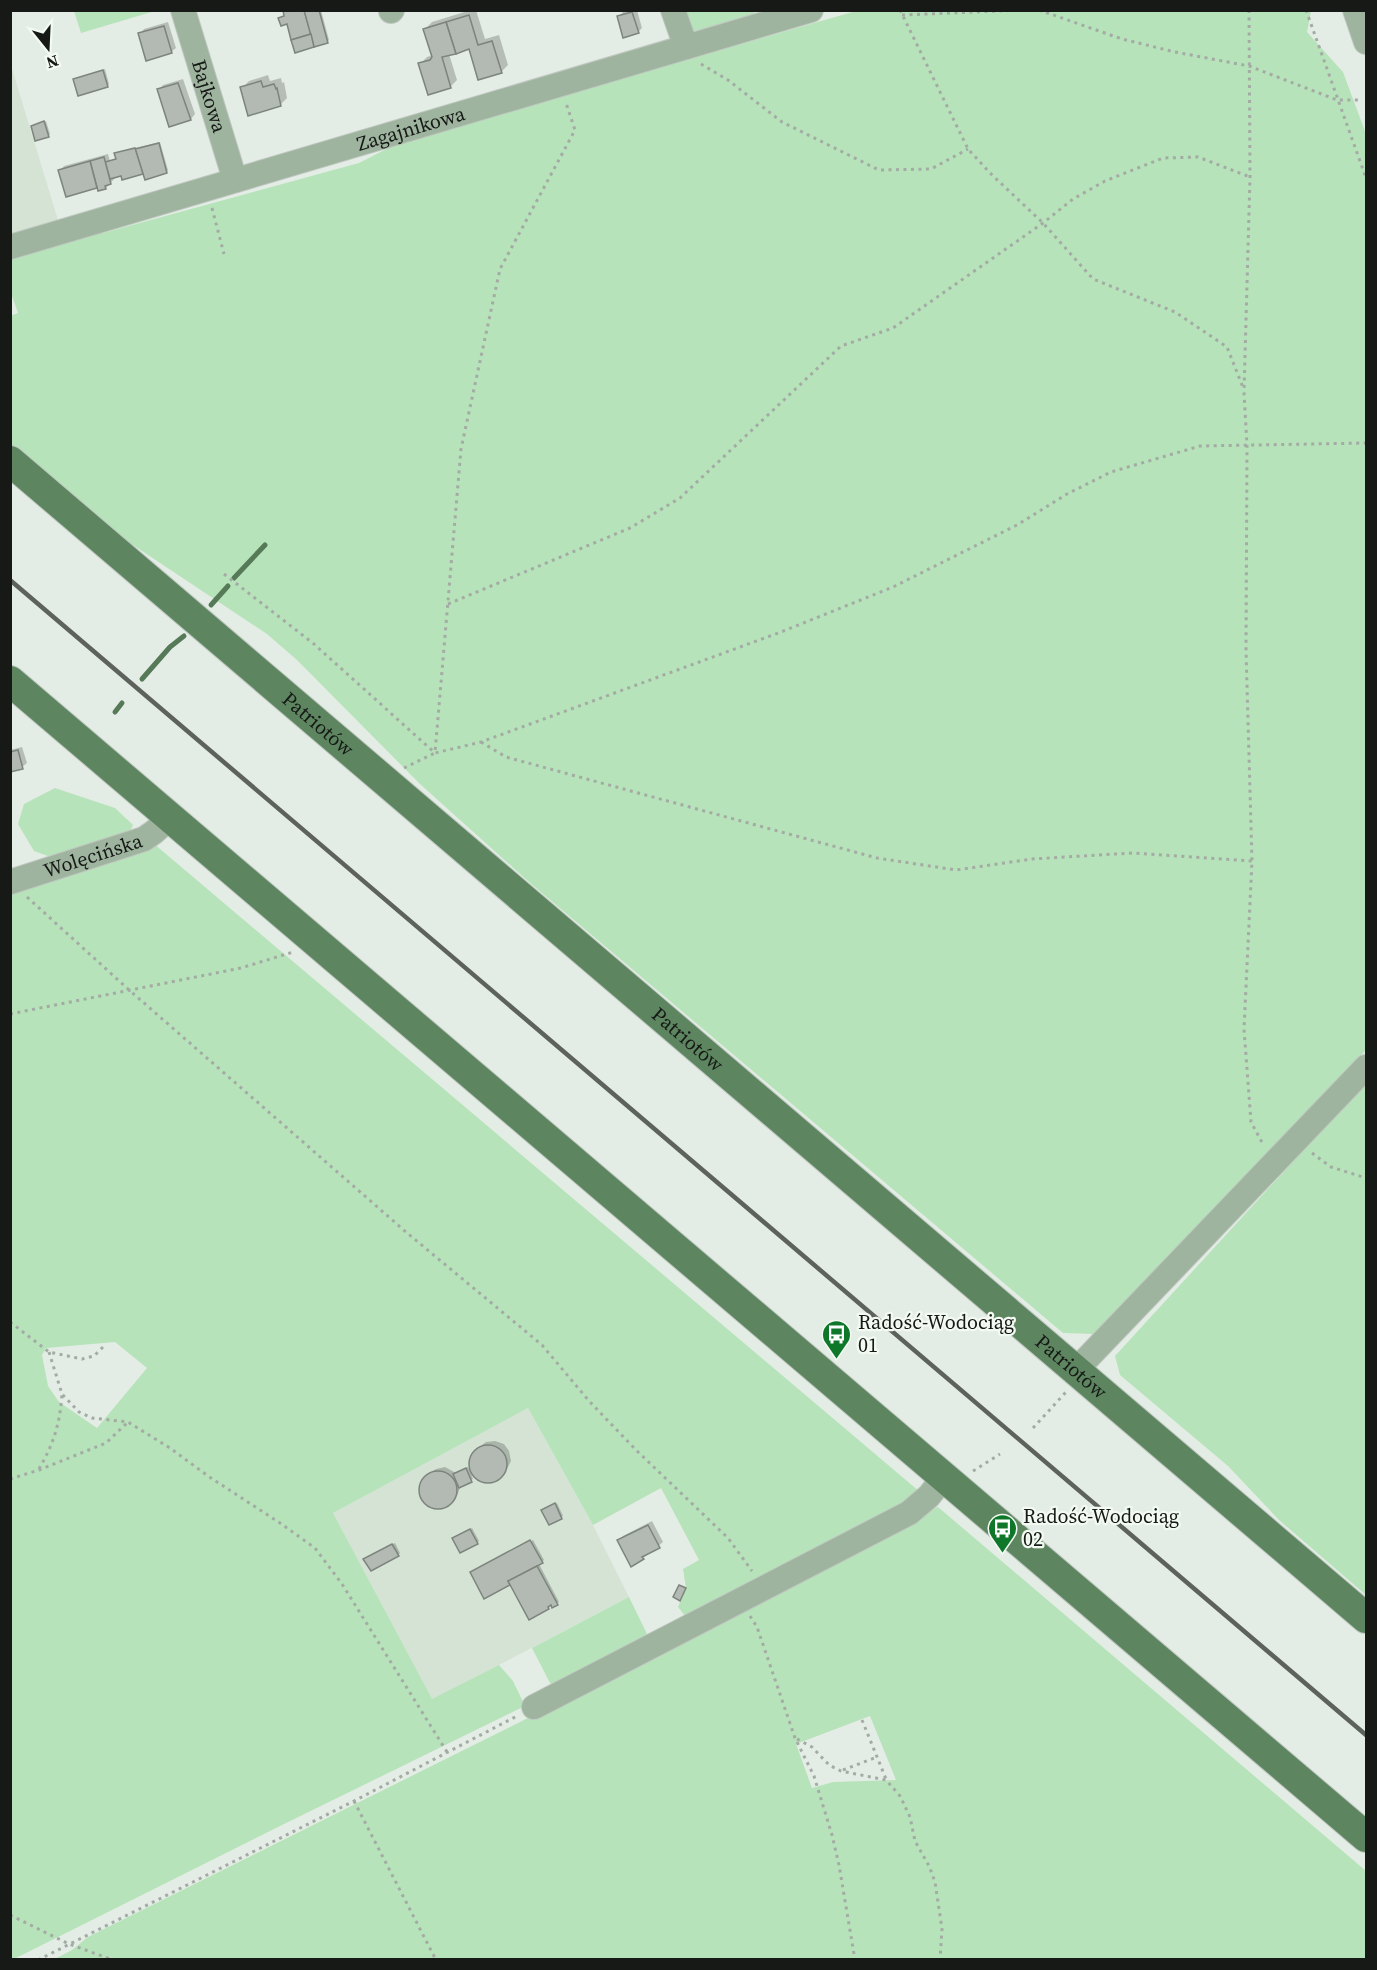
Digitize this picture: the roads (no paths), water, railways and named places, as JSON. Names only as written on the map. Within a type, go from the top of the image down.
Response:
[{"type":"main road","name":"Patriotów","points":[[10,461],[1366,1618]]},
{"type":"main road","points":[[11,682],[1366,1837]]},
{"type":"street","name":"Bajkowa","points":[[183,10],[235,180]]},
{"type":"street","points":[[673,10],[686,47]]},
{"type":"street","name":"Zagajnikowa","points":[[10,247],[811,10]]},
{"type":"street","points":[[1354,10],[1366,42]]},
{"type":"street","name":"Wolęcińska","points":[[11,882],[144,839],[170,818]]},
{"type":"street","points":[[1076,1370],[1366,1067]]},
{"type":"street","points":[[534,1707],[909,1513],[929,1496],[944,1477]]},
{"type":"waterway","points":[[234,578],[265,545]]},
{"type":"waterway","points":[[211,605],[228,586]]},
{"type":"waterway","points":[[142,679],[170,647],[184,636]]},
{"type":"waterway","points":[[115,712],[122,703]]},
{"type":"railway","points":[[10,580],[1366,1735]]},
{"type":"place","name":"Radość-Wodociąg 01","points":[[837,1360]]},
{"type":"place","name":"Radość-Wodociąg 02","points":[[1002,1554]]}]
